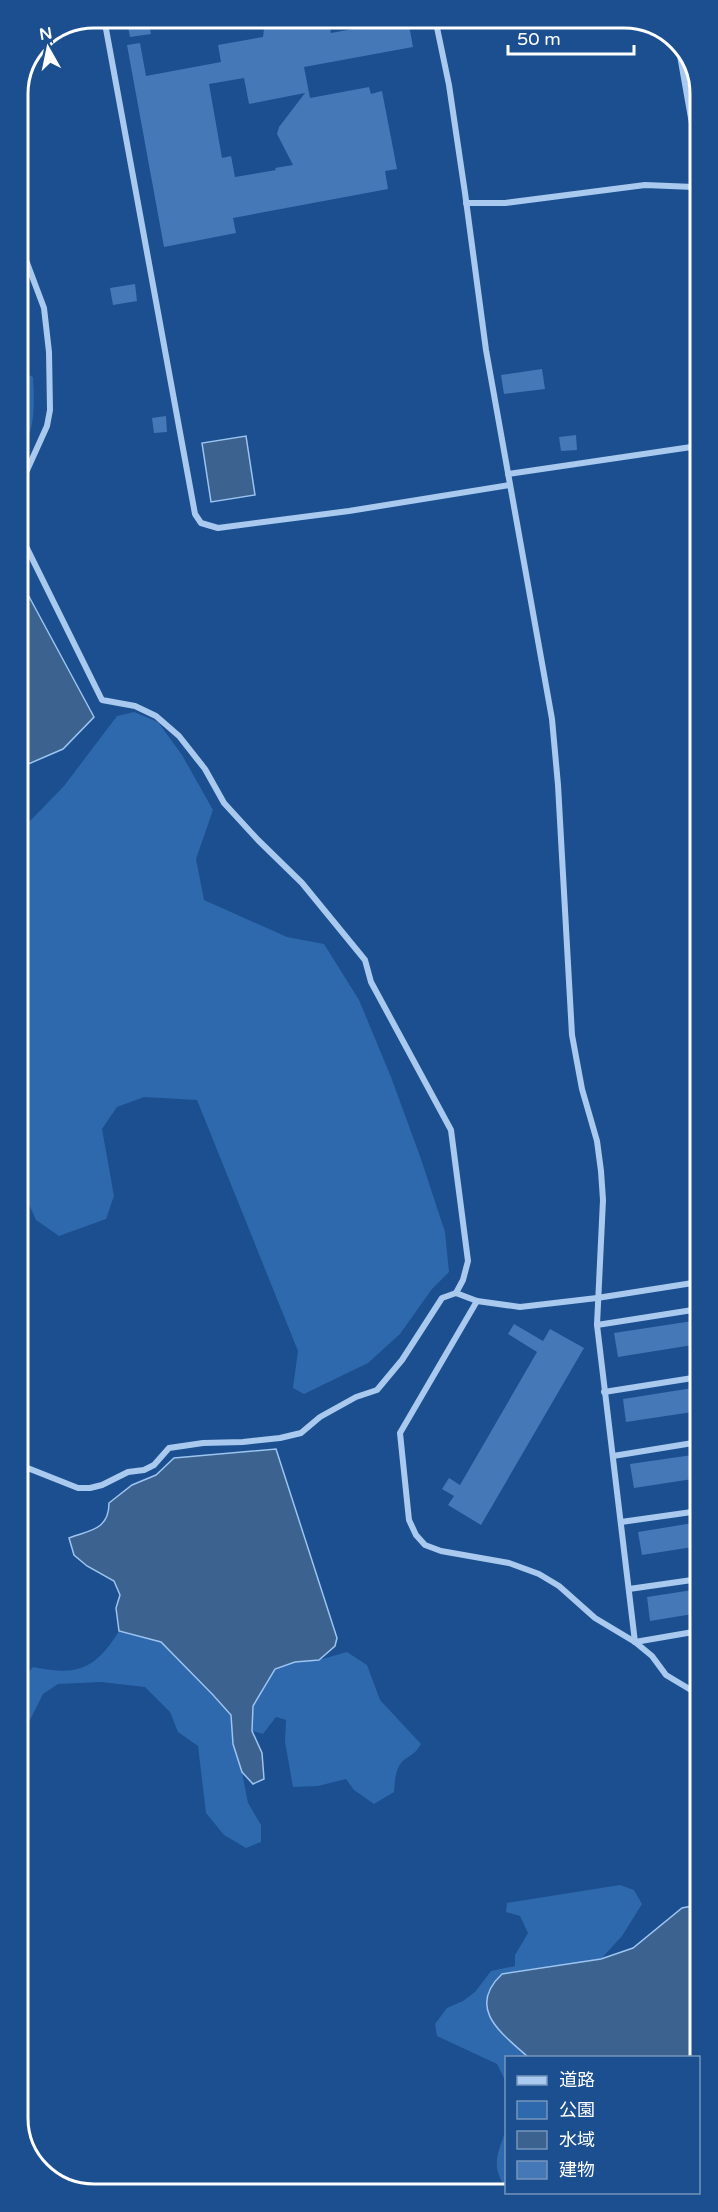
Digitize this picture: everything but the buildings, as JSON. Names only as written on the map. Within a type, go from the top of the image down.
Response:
[{"type":"street","points":[[106,28],[195,514],[201,523],[218,528],[339,513],[510,484]]},
{"type":"street","points":[[437,29],[449,85],[486,350],[552,719],[558,785],[572,1035],[582,1089],[597,1141],[602,1171],[603,1200],[597,1325],[635,1642]]},
{"type":"street","points":[[682,65],[690,113]]},
{"type":"street","points":[[466,203],[505,203],[645,185],[690,189]]},
{"type":"street","points":[[28,266],[44,308],[49,352],[50,410],[47,426],[28,468]]},
{"type":"street","points":[[508,474],[690,447]]},
{"type":"street","points":[[28,550],[102,700],[135,706],[156,716],[178,736],[205,769],[224,803],[302,883],[365,960],[371,982],[451,1130],[468,1261],[463,1280],[456,1293]]},
{"type":"street","points":[[28,1468],[78,1488],[90,1488],[102,1485],[128,1472],[144,1470],[154,1464],[170,1448],[203,1443],[243,1443],[301,1433],[329,1412],[356,1397],[377,1390],[402,1360],[442,1298],[456,1293],[477,1301],[520,1307],[690,1283]]},
{"type":"street","points":[[477,1301],[400,1432],[409,1520],[416,1535],[425,1545],[441,1551],[509,1563],[539,1574],[559,1586],[595,1618],[635,1642],[652,1656],[666,1675],[690,1690]]},
{"type":"street","points":[[597,1325],[690,1310]]},
{"type":"street","points":[[604,1392],[690,1378]]},
{"type":"street","points":[[614,1456],[690,1443]]},
{"type":"street","points":[[621,1522],[690,1512]]},
{"type":"street","points":[[629,1589],[690,1580]]},
{"type":"street","points":[[635,1642],[690,1633]]},
{"type":"green space","points":[[28,374],[33,377],[34,395],[32,426],[28,437]]},
{"type":"green space","points":[[134,712],[158,722],[182,755],[213,810],[196,859],[204,900],[287,937],[324,944],[359,1000],[391,1077],[445,1232],[449,1272],[432,1289],[400,1334],[368,1363],[304,1394],[293,1388],[298,1351],[197,1100],[144,1097],[117,1107],[102,1129],[114,1196],[106,1219],[59,1236],[36,1220],[28,1202],[28,822],[64,786],[117,716]]},
{"type":"green space","points":[[119,1631],[161,1642],[231,1715],[233,1744],[242,1772],[248,1803],[261,1825],[261,1842],[246,1848],[224,1835],[206,1813],[198,1746],[178,1732],[170,1712],[145,1687],[101,1682],[58,1684],[43,1694],[28,1724],[28,1673],[33,1667],[62,1671],[84,1667],[93,1662]]},
{"type":"green space","points":[[347,1652],[367,1665],[380,1700],[421,1744],[401,1763],[396,1775],[394,1792],[374,1804],[354,1790],[346,1779],[318,1786],[293,1787],[285,1742],[286,1720],[276,1717],[263,1734],[252,1731],[253,1706],[275,1669],[295,1662],[319,1660]]},
{"type":"green space","points":[[620,1885],[634,1890],[642,1904],[622,1936],[601,1959],[502,1974],[492,1986],[487,1998],[487,2009],[491,2019],[507,2039],[527,2056],[505,2056],[505,2080],[497,2064],[437,2036],[435,2024],[447,2008],[463,2001],[475,1992],[491,1971],[515,1966],[515,1955],[528,1933],[520,1916],[506,1912],[507,1903]]},
{"type":"green space","points":[[505,2133],[505,2184],[501,2181],[497,2166]]},
{"type":"water","points":[[246,436],[255,495],[211,502],[202,443]]},
{"type":"water","points":[[28,595],[94,717],[63,749],[28,764]]},
{"type":"water","points":[[276,1449],[337,1638],[335,1646],[319,1660],[295,1662],[275,1669],[253,1706],[252,1731],[262,1753],[264,1779],[253,1784],[242,1772],[233,1744],[231,1715],[161,1642],[119,1631],[116,1608],[120,1595],[114,1581],[87,1566],[74,1555],[69,1538],[97,1528],[106,1519],[109,1503],[132,1485],[156,1475],[174,1458]]},
{"type":"water","points":[[690,1906],[690,2056],[527,2056],[507,2039],[491,2019],[487,2009],[487,1998],[492,1986],[502,1974],[601,1959],[633,1948],[682,1908]]}]
